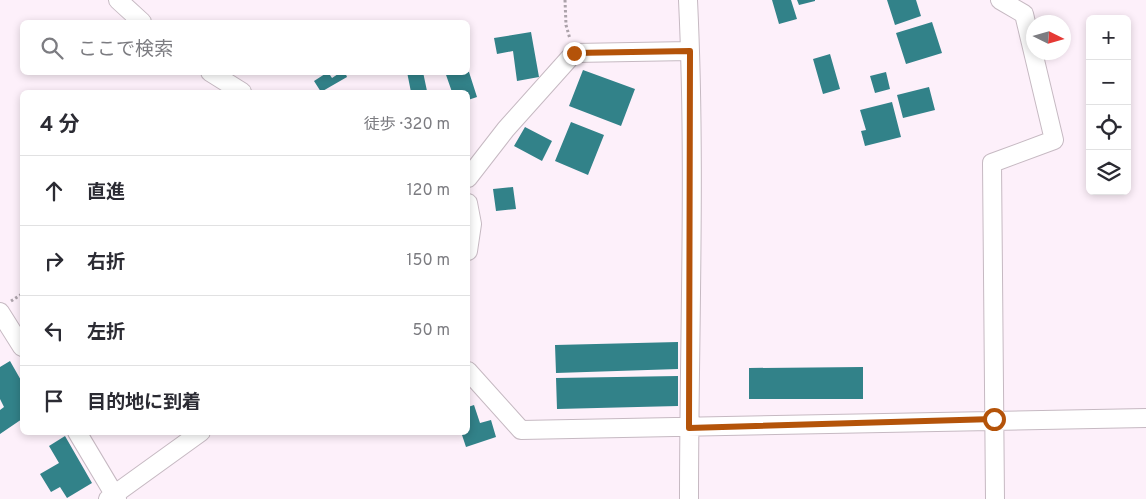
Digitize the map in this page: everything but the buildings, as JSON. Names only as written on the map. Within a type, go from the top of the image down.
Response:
[{"type":"street","points":[[118,0],[140,20]]},
{"type":"street","points":[[688,0],[690,51],[689,499]]},
{"type":"street","points":[[995,499],[992,163],[1054,140],[1024,14],[1000,0]]},
{"type":"street","points":[[470,175],[506,129],[574,53],[690,51]]},
{"type":"street","points":[[215,75],[239,90]]},
{"type":"street","points":[[470,214],[472,224],[470,238]]},
{"type":"street","points":[[0,312],[20,345]]},
{"type":"street","points":[[470,373],[521,430],[689,428],[994,419],[1146,418]]},
{"type":"street","points":[[79,435],[114,497],[197,435]]},
{"type":"path","points":[[564,0],[566,25],[574,53]]},
{"type":"route","points":[[574,53],[690,51],[691,276],[689,428],[994,419]]}]
